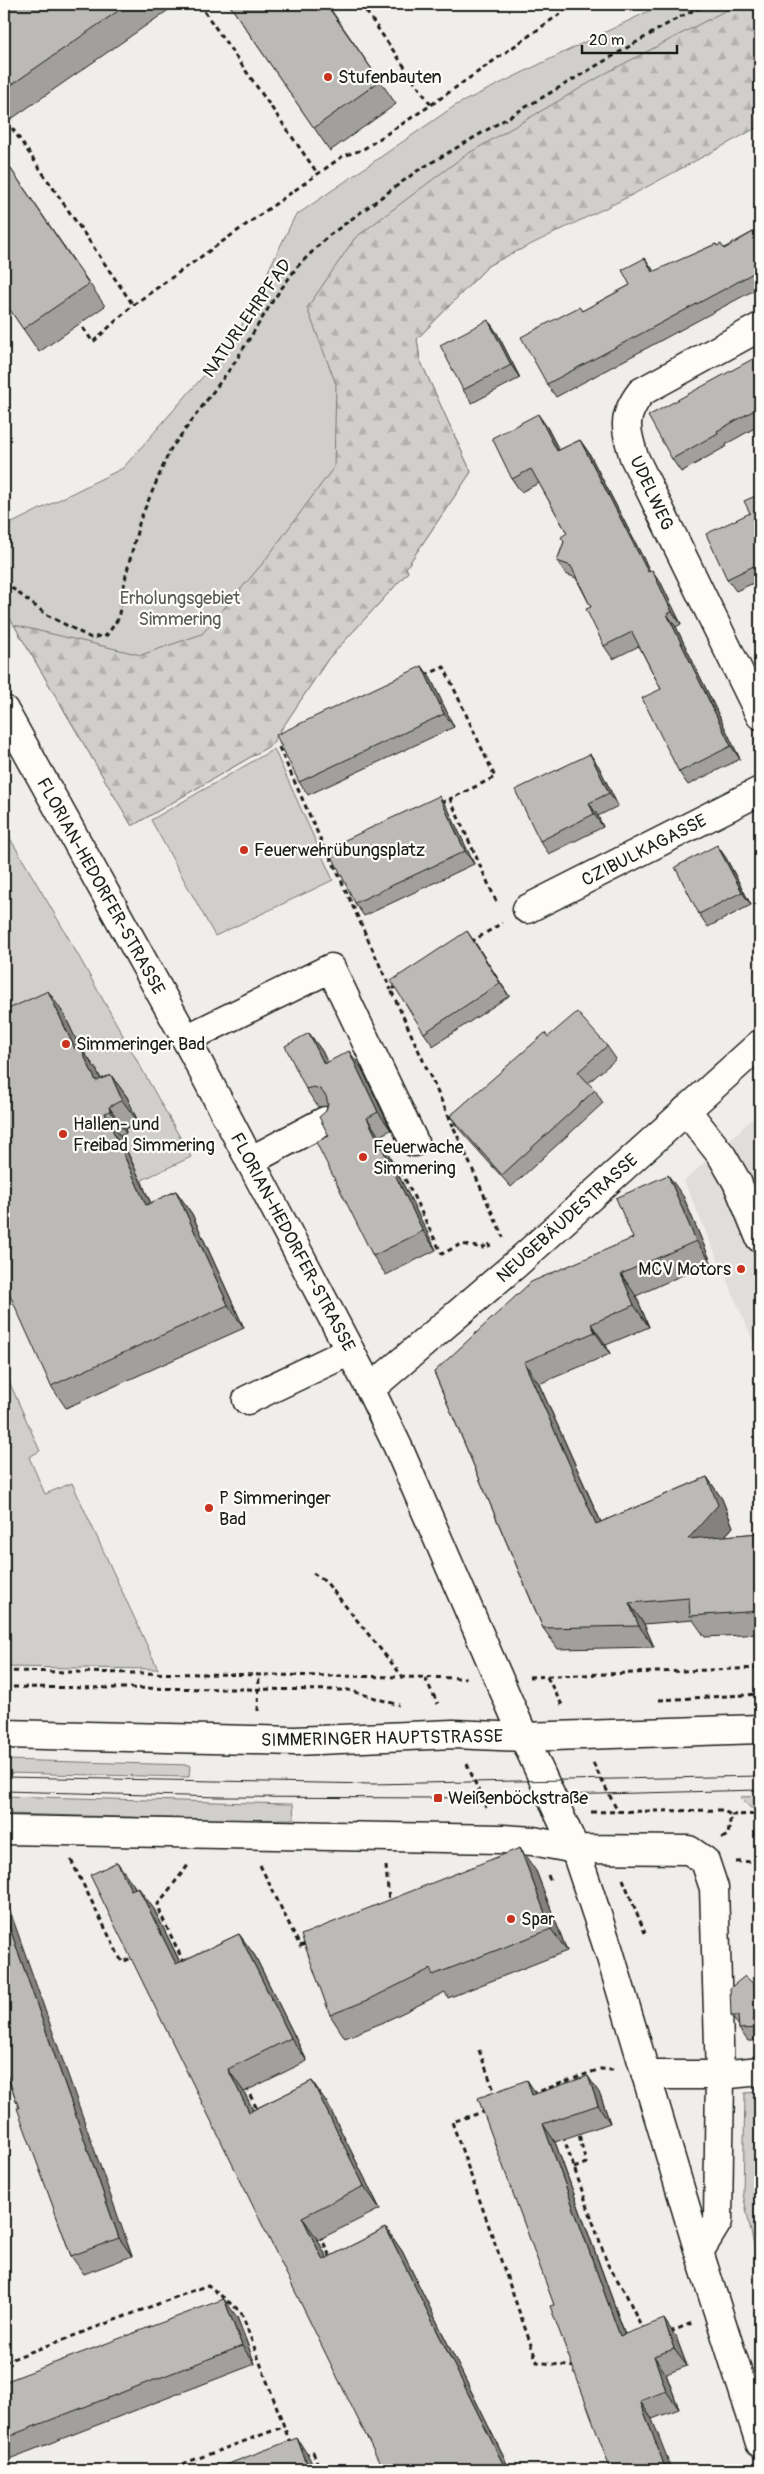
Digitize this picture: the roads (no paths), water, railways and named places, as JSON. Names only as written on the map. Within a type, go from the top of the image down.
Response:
[{"type":"street","name":"UDELWEG","points":[[760,327],[655,382],[641,392],[631,405],[625,421],[634,457],[760,715]]},
{"type":"street","name":"FLORIAN-HEDORFER-STRASSE","points":[[4,710],[186,1039],[370,1389],[401,1453],[524,1737]]},
{"type":"street","name":"CZIBULKAGASSE","points":[[516,915],[760,791]]},
{"type":"street","points":[[186,1039],[331,968],[414,1142]]},
{"type":"street","name":"NEUGEBÄUDESTRASSE","points":[[370,1389],[510,1270],[760,1044]]},
{"type":"street","points":[[686,1110],[722,1156],[737,1182],[760,1238]]},
{"type":"street","points":[[250,1161],[326,1121]]},
{"type":"street","points":[[247,1400],[350,1351]]},
{"type":"street","name":"SIMMERINGER HAUPTSTRASSE","points":[[4,1734],[295,1741],[453,1734],[524,1737],[760,1729]]},
{"type":"street","points":[[524,1737],[575,1849],[760,2443]]},
{"type":"street","points":[[4,1830],[502,1840],[533,1841],[575,1849],[689,1850],[705,1861],[714,1888],[720,2075],[718,2221],[699,2252]]},
{"type":"street","points":[[646,2074],[720,2075],[760,2071]]},
{"type":"tram line","points":[[4,1777],[373,1784],[760,1776]]},
{"type":"tram line","points":[[4,1791],[220,1797],[438,1798],[760,1790]]},
{"type":"place","name":"Stufenbauten","points":[[328,77]]},
{"type":"place","name":"Feuerwehrübungsplatz","points":[[244,850]]},
{"type":"place","name":"Simmeringer Bad","points":[[66,1044]]},
{"type":"place","name":"Hallen- und Freibad Simmering","points":[[63,1134]]},
{"type":"place","name":"Feuerwache Simmering","points":[[363,1157]]},
{"type":"place","name":"MCV Motors","points":[[741,1269]]},
{"type":"place","name":"P Simmeringer Bad","points":[[209,1508]]},
{"type":"place","name":"Weißenböckstraße","points":[[438,1798]]},
{"type":"place","name":"Spar","points":[[511,1919]]},
{"type":"park label","name":"Erholungsgebiet Simmering","points":[[180,608]]}]
